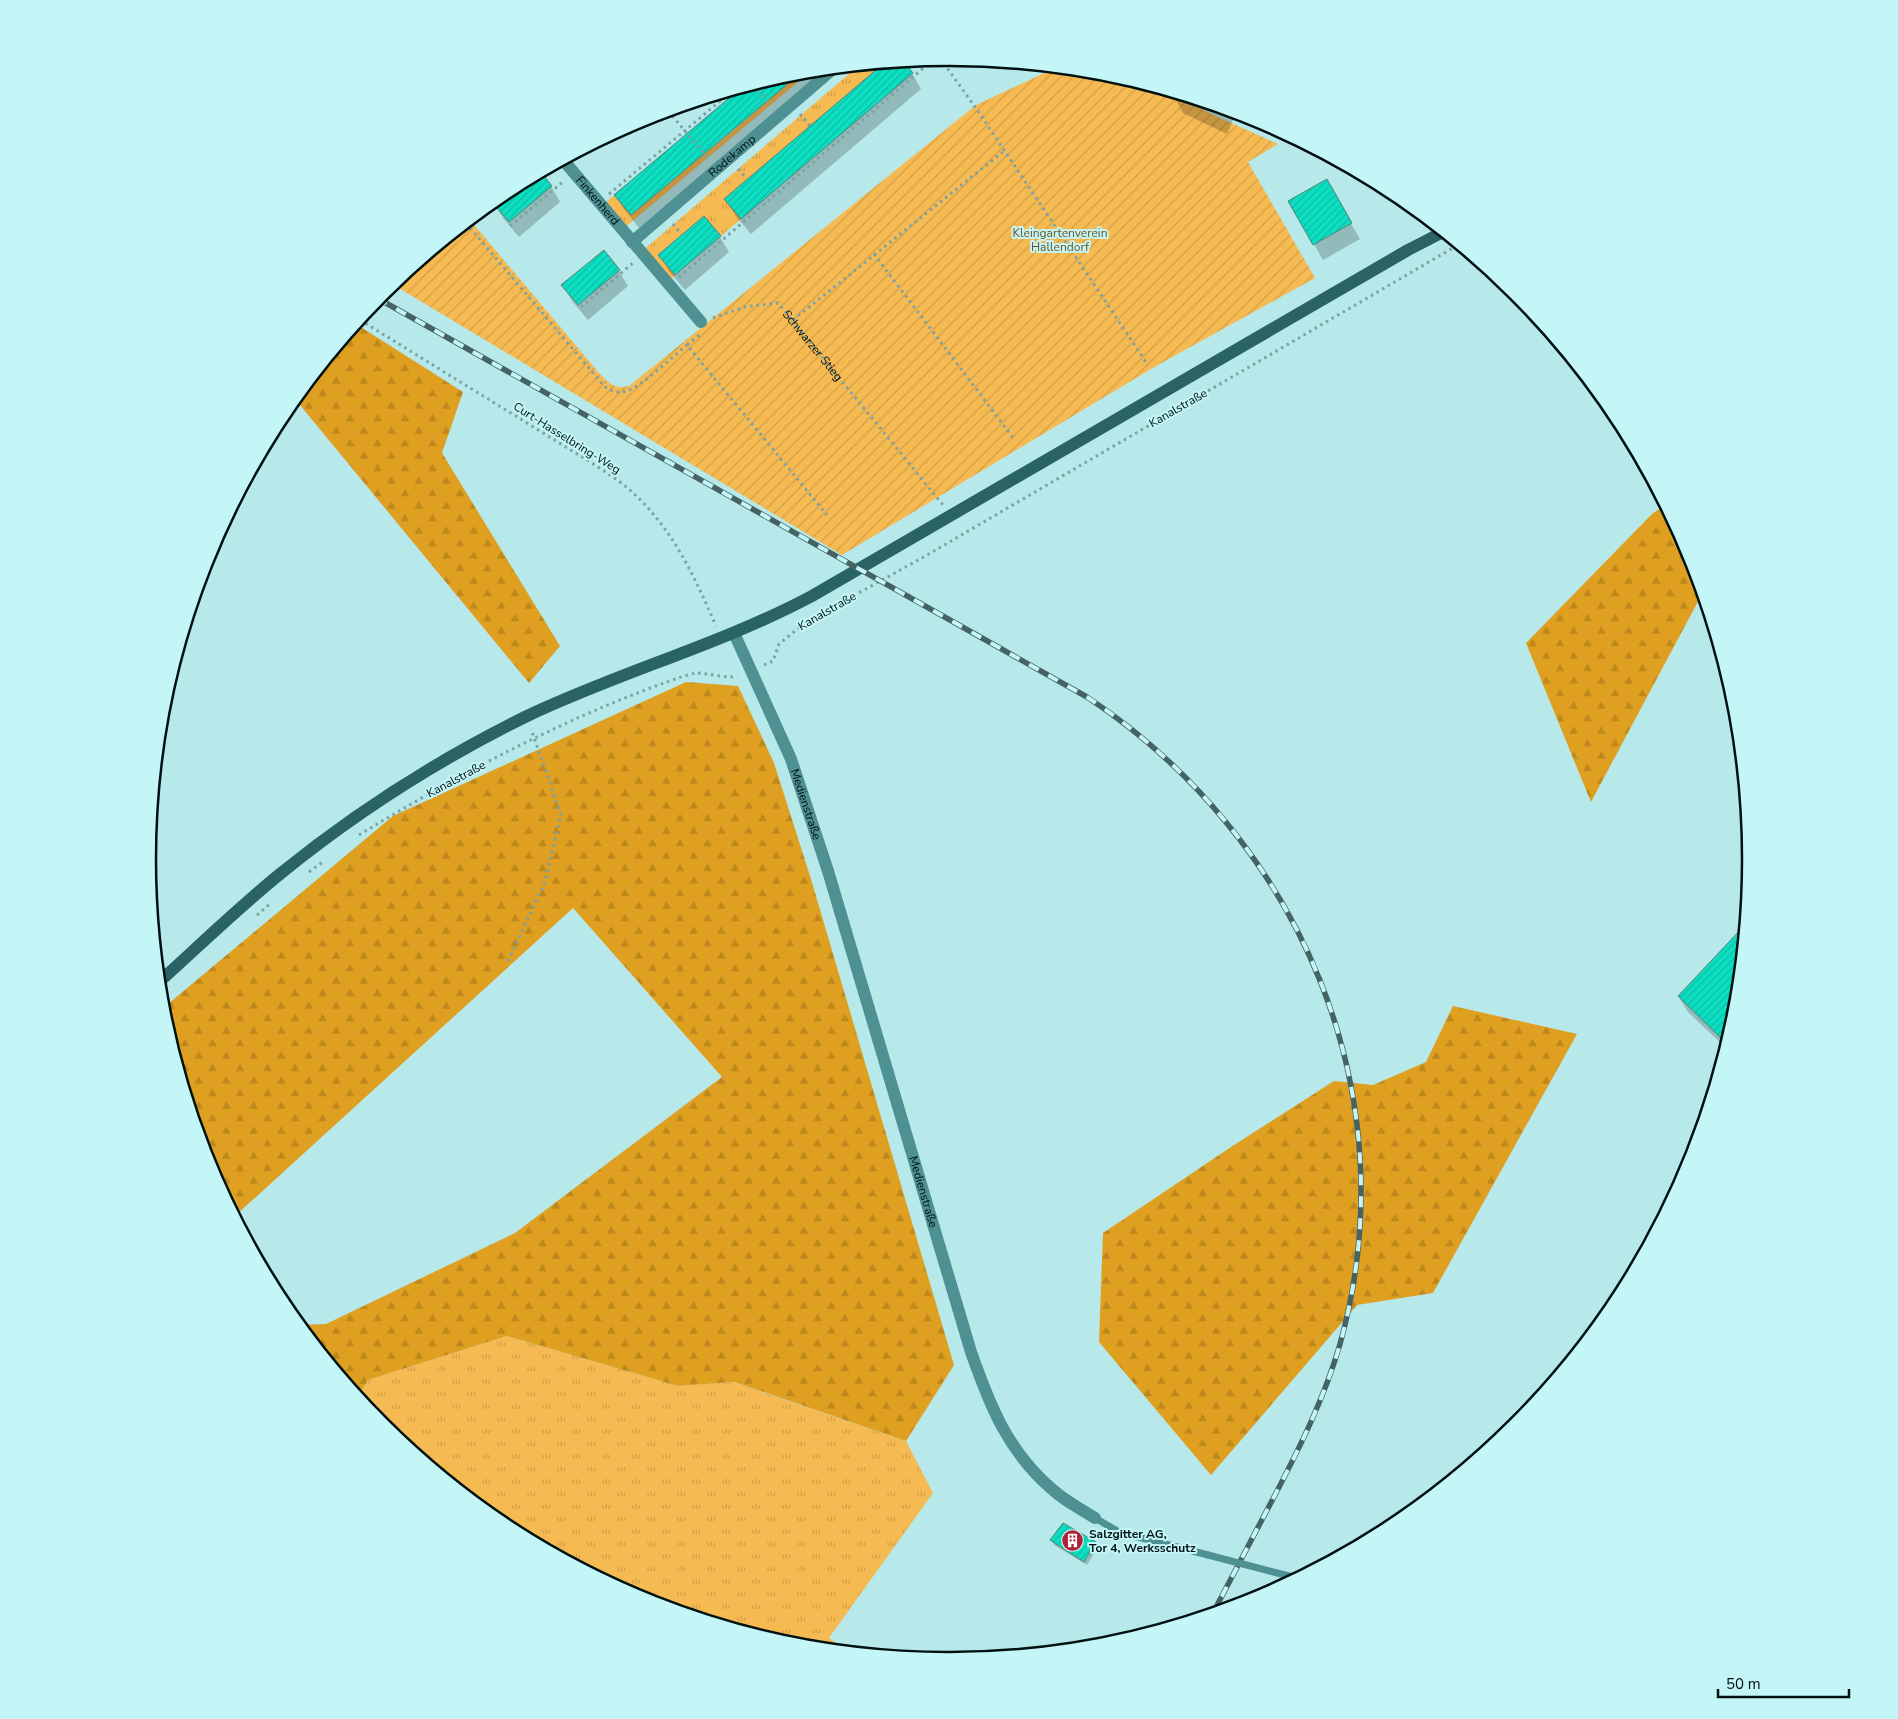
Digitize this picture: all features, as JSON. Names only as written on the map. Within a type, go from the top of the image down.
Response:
[{"type":"street","name":"Rodekamp","points":[[632,242],[825,76]]},
{"type":"street","name":"Finkenherd","points":[[567,165],[632,242]]},
{"type":"street","name":"Kanalstraße","points":[[165,976],[279,874],[353,818],[433,767],[526,717],[590,688],[722,638],[781,613],[1408,250],[1438,235]]},
{"type":"street","points":[[632,242],[701,322]]},
{"type":"street","name":"Medienstraße","points":[[734,633],[791,759],[825,862],[971,1352],[988,1401],[1004,1433],[1028,1466],[1054,1491],[1095,1518]]},
{"type":"lane","name":"Medienstraße","points":[[1095,1518],[1119,1532],[1289,1576]]},
{"type":"path","points":[[946,66],[1148,365]]},
{"type":"path","points":[[670,285],[925,67]]},
{"type":"path","points":[[758,90],[781,114]]},
{"type":"path","points":[[599,202],[722,100]]},
{"type":"path","points":[[673,116],[717,169]]},
{"type":"path","points":[[792,320],[1004,151]]},
{"type":"path","points":[[510,226],[573,172]]},
{"type":"path","points":[[470,227],[605,387],[613,392],[626,392],[639,384],[702,332],[701,322]]},
{"type":"path","name":"Kanalstraße","points":[[352,839],[414,801],[535,737],[680,678],[696,673],[724,675],[734,678],[773,661],[779,644],[806,622],[964,534],[1453,248]]},
{"type":"path","points":[[874,254],[1014,439]]},
{"type":"path","points":[[581,307],[644,255]]},
{"type":"path","name":"Schwarzer Stieg","points":[[701,322],[744,307],[778,303],[951,515],[964,534]]},
{"type":"path","name":"Curt-Hasselbring-Weg","points":[[365,323],[624,486],[643,504],[667,532],[683,555],[695,576],[722,638]]},
{"type":"path","points":[[687,345],[827,515]]},
{"type":"path","points":[[733,671],[734,678]]},
{"type":"path","points":[[508,961],[544,884],[561,815],[535,737],[526,717]]},
{"type":"path","points":[[302,878],[330,856]]},
{"type":"path","points":[[251,920],[273,901]]},
{"type":"green space","points":[[876,70],[848,94],[865,114],[850,127],[832,107],[787,147],[803,166],[787,180],[770,160],[724,199],[741,219],[721,236],[704,216],[658,254],[675,275],[667,283],[641,252],[851,72]]},
{"type":"green space","name":"Kleingartenverein Hallendorf","points":[[1046,72],[1053,73],[1104,81],[1193,105],[1278,144],[1248,162],[1315,278],[1156,366],[842,555],[399,288],[426,263],[474,224],[599,373],[609,383],[619,387],[629,386],[976,105]]},
{"type":"green space","points":[[800,80],[622,230],[602,206],[614,195],[631,215],[692,164],[694,129],[711,149],[759,109],[746,93],[771,87],[777,93],[790,82]]},
{"type":"green space","points":[[361,327],[463,392],[442,453],[560,646],[529,683],[300,405]]},
{"type":"green space","points":[[1660,509],[1682,556],[1698,601],[1591,802],[1526,643],[1652,514]]},
{"type":"green space","points":[[686,682],[738,686],[774,763],[811,879],[954,1365],[906,1441],[734,1382],[678,1386],[507,1336],[368,1380],[361,1392],[353,1383],[307,1325],[326,1324],[515,1233],[722,1077],[573,908],[239,1212],[216,1163],[198,1114],[183,1065],[169,1003],[393,816]]},
{"type":"green space","points":[[1453,1006],[1577,1034],[1433,1293],[1357,1305],[1211,1475],[1099,1342],[1103,1233],[1334,1081],[1373,1085],[1426,1062]]},
{"type":"green space","points":[[507,1336],[678,1386],[733,1382],[906,1441],[933,1493],[829,1638],[839,1645],[794,1638],[694,1611],[598,1571],[552,1546],[508,1519],[466,1489],[426,1456],[361,1392],[368,1380]]},
{"type":"building","points":[[909,68],[913,73],[741,219],[724,199],[876,70]]},
{"type":"building","points":[[790,82],[631,215],[614,195],[730,97]]},
{"type":"building","points":[[545,177],[552,186],[509,222],[497,208]]},
{"type":"building","points":[[1327,179],[1352,223],[1313,245],[1288,201]]},
{"type":"building","points":[[704,216],[721,236],[675,275],[658,255]]},
{"type":"building","points":[[604,250],[620,270],[578,305],[561,285]]},
{"type":"building","points":[[1739,932],[1727,1014],[1721,1038],[1678,996]]},
{"type":"building","name":"Salzgitter AG, Tor 4, Werksschutz","points":[[1063,1523],[1096,1542],[1084,1562],[1050,1540]]},
{"type":"railway","points":[[385,302],[1087,697],[1162,755],[1226,822],[1279,898],[1320,980],[1347,1067],[1360,1157],[1358,1250],[1340,1344],[1320,1401],[1285,1475],[1217,1606]]},
{"type":"place","name":"Salzgitter AG, Tor 4, Werksschutz","points":[[1073,1541]]}]
